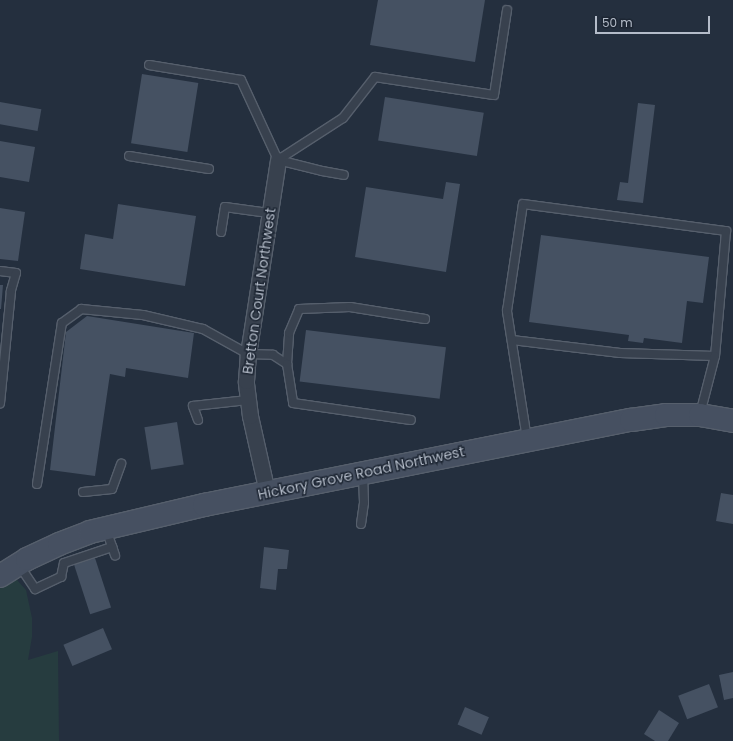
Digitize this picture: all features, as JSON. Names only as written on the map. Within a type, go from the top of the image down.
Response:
[{"type":"street","name":"Bretton Court Northwest","points":[[264,497],[246,381],[248,354],[278,160]]},
{"type":"street","name":"Hickory Grove Road Northwest","points":[[0,576],[19,564],[60,544],[111,544],[264,497],[363,473],[527,439],[666,414],[700,415],[733,421]]},
{"type":"lane","points":[[278,160],[344,118],[375,78],[494,96],[507,10]]},
{"type":"lane","points":[[149,65],[241,80],[278,160]]},
{"type":"lane","points":[[129,156],[210,169]]},
{"type":"lane","points":[[278,160],[344,175]]},
{"type":"lane","points":[[527,439],[507,311],[523,204],[726,231],[715,356],[700,415]]},
{"type":"lane","points":[[221,232],[225,207],[270,213]]},
{"type":"lane","points":[[0,272],[16,273],[11,291],[0,403]]},
{"type":"lane","points":[[411,420],[293,403],[287,364],[289,333],[299,309],[350,307],[425,319]]},
{"type":"lane","points":[[37,484],[62,323],[81,309],[142,315],[203,329],[248,354],[272,355],[287,364]]},
{"type":"lane","points":[[512,340],[620,352],[715,356]]},
{"type":"lane","points":[[198,420],[193,406],[248,400]]},
{"type":"lane","points":[[83,492],[112,489],[121,464]]},
{"type":"lane","points":[[361,524],[364,503],[363,473]]},
{"type":"lane","points":[[19,564],[35,589],[61,577],[64,564],[111,544]]},
{"type":"green space","points":[[17,580],[26,590],[32,618],[32,637],[28,660],[58,651],[59,741],[0,741],[0,587],[7,582]]},
{"type":"building","points":[[378,0],[485,0],[475,62],[370,45]]},
{"type":"building","points":[[142,74],[198,83],[187,152],[131,143]]},
{"type":"building","points":[[385,97],[484,113],[477,156],[378,140]]},
{"type":"building","points":[[0,102],[41,109],[38,131],[0,124]]},
{"type":"building","points":[[638,103],[655,105],[643,203],[617,200],[620,182],[628,183]]},
{"type":"building","points":[[0,141],[35,147],[29,182],[0,177]]},
{"type":"building","points":[[446,182],[460,184],[446,272],[355,257],[366,187],[443,199]]},
{"type":"building","points":[[118,204],[196,216],[185,286],[80,269],[85,234],[113,239]]},
{"type":"building","points":[[0,208],[25,212],[18,261],[0,259]]},
{"type":"building","points":[[541,235],[709,257],[703,303],[687,301],[682,343],[644,338],[643,343],[628,341],[629,335],[529,322]]},
{"type":"building","points":[[0,285],[3,285],[1,309],[0,309]]},
{"type":"building","points":[[87,316],[194,333],[188,378],[126,368],[125,377],[110,374],[95,476],[50,470],[66,332]]},
{"type":"building","points":[[306,330],[446,347],[440,399],[300,382]]},
{"type":"building","points":[[177,422],[184,464],[151,470],[144,427]]},
{"type":"building","points":[[721,493],[733,495],[733,524],[716,521]]},
{"type":"building","points":[[264,547],[289,550],[287,569],[278,569],[276,590],[260,588]]},
{"type":"building","points":[[95,558],[111,607],[90,614],[74,565]]},
{"type":"building","points":[[103,628],[112,649],[72,666],[63,645]]},
{"type":"building","points":[[733,672],[733,698],[724,700],[719,675]]},
{"type":"building","points":[[709,684],[718,707],[687,719],[678,696]]},
{"type":"building","points":[[465,707],[489,717],[482,735],[458,724]]},
{"type":"building","points":[[659,710],[679,723],[668,741],[655,741],[644,734]]}]
